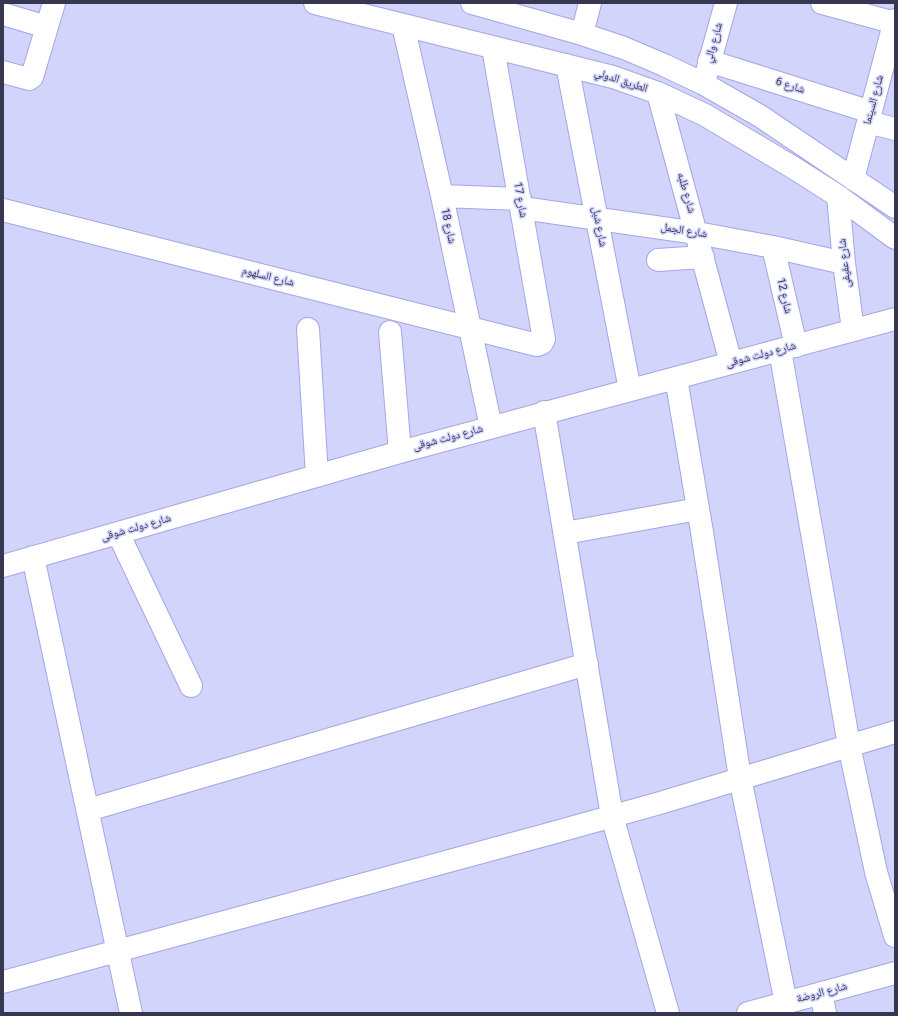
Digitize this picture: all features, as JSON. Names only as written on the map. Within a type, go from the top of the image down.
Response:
[{"type":"street","points":[[3,72],[31,78],[54,3]]},
{"type":"street","name":"الطريق الدولي","points":[[315,3],[613,77],[658,93],[705,115],[794,168],[838,196],[895,238]]},
{"type":"street","points":[[472,3],[582,34],[624,48],[704,84],[760,116],[895,207]]},
{"type":"street","points":[[582,34],[590,3]]},
{"type":"street","name":"شارع والي","points":[[704,84],[709,61],[726,3]]},
{"type":"street","points":[[822,3],[895,22]]},
{"type":"street","points":[[3,14],[48,26]]},
{"type":"street","name":"شارع السينما","points":[[853,179],[895,22]]},
{"type":"street","name":"شارع 18","points":[[403,25],[442,196],[490,427]]},
{"type":"street","name":"شارع 17","points":[[493,48],[544,339],[542,343],[537,345],[532,344]]},
{"type":"street","name":"شارع 6","points":[[709,61],[870,117],[895,130]]},
{"type":"street","name":"شارع شبل","points":[[567,65],[630,390]]},
{"type":"street","name":"شارع طلبه","points":[[658,93],[731,363]]},
{"type":"street","name":"شارع الجمل","points":[[442,196],[521,204],[597,218],[697,233],[773,247],[844,263]]},
{"type":"street","name":"شارع عفيفى","points":[[838,196],[852,330]]},
{"type":"street","name":"شارع السلهوم","points":[[3,210],[532,344]]},
{"type":"street","name":"شارع 12","points":[[773,247],[849,745],[876,872],[895,936]]},
{"type":"street","points":[[658,260],[703,257]]},
{"type":"street","name":"شارع دولت شوقى","points":[[3,566],[544,412],[895,319]]},
{"type":"street","points":[[308,329],[317,476]]},
{"type":"street","points":[[390,332],[400,452]]},
{"type":"street","points":[[676,378],[740,778],[786,1003]]},
{"type":"street","points":[[544,412],[612,816],[668,1013]]},
{"type":"street","points":[[565,533],[698,509]]},
{"type":"street","points":[[118,533],[192,686]]},
{"type":"street","points":[[33,557],[131,1013]]},
{"type":"street","points":[[88,810],[587,664]]},
{"type":"street","points":[[3,982],[118,952],[612,816],[895,732]]},
{"type":"street","name":"شارع الروضة","points":[[753,1012],[786,1003],[823,1003],[895,973]]}]
